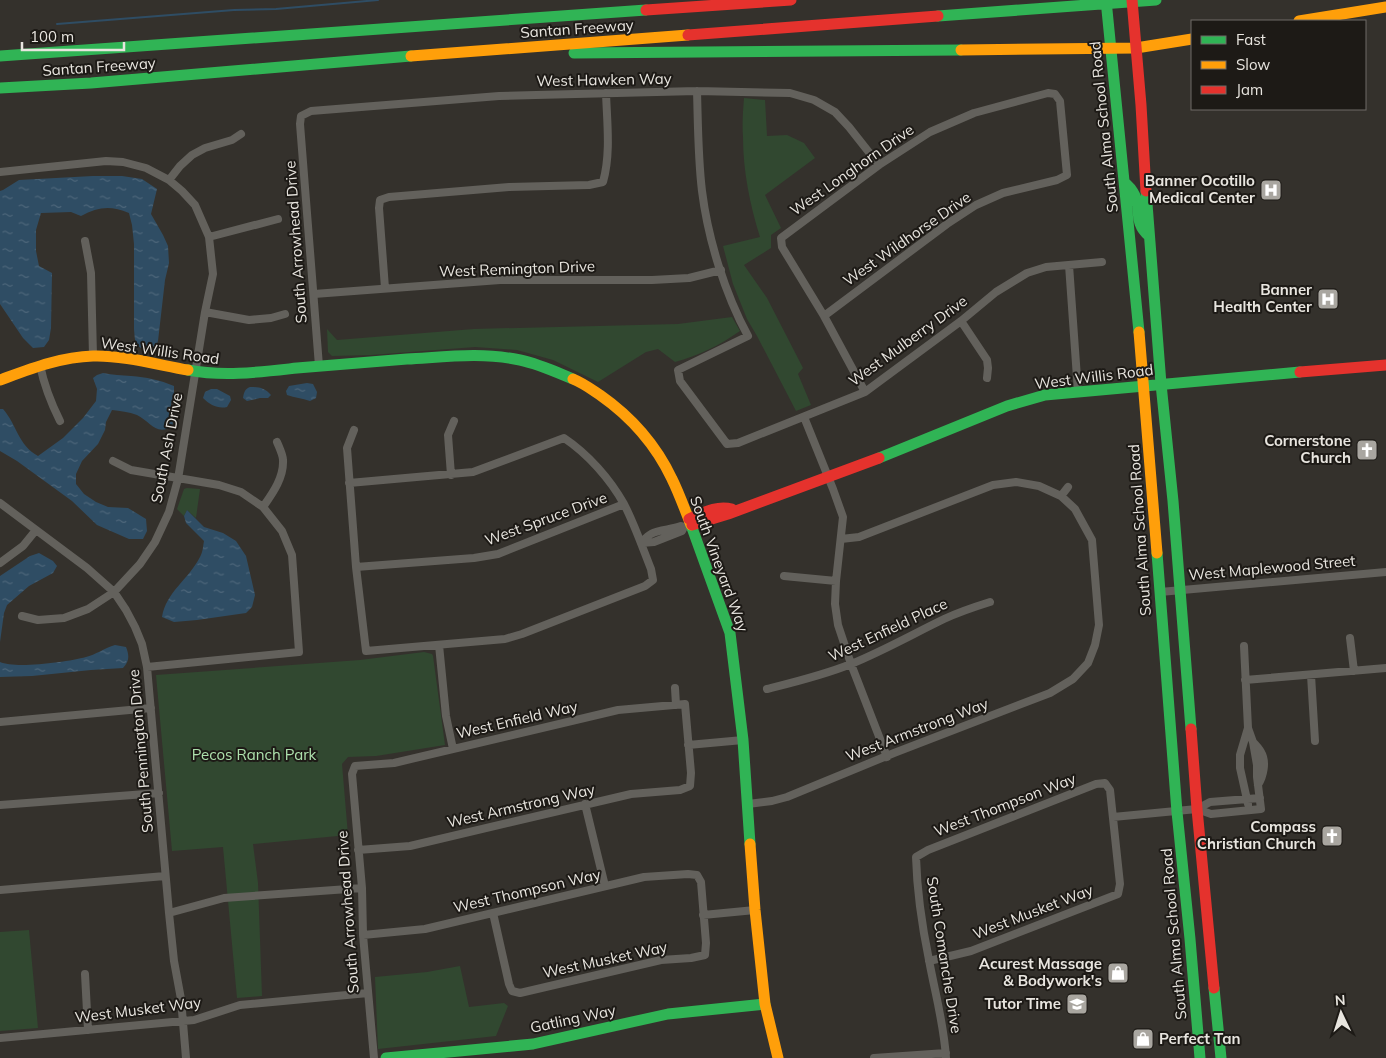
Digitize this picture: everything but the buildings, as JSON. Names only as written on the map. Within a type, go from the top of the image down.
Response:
[{"type":"main road","points":[[536,17],[661,0]]},
{"type":"main road","name":"Santan Freeway","points":[[0,56],[119,46],[792,0]]},
{"type":"main road","name":"South Alma School Road","points":[[1106,0],[1144,385],[1177,812],[1200,1058]]},
{"type":"main road","points":[[1132,0],[1161,384],[1172,485],[1197,809],[1221,1058]]},
{"type":"main road","name":"Santan Freeway","points":[[0,88],[91,83],[440,54],[1156,0]]},
{"type":"main road","points":[[1305,20],[1386,7]]},
{"type":"main road","points":[[440,54],[1136,48],[1191,39]]},
{"type":"main road","points":[[0,46],[119,46]]},
{"type":"main road","points":[[971,50],[990,54],[1095,53],[1101,56],[1107,64],[1114,86]]},
{"type":"main road","points":[[0,94],[91,83]]},
{"type":"main road","points":[[1125,183],[1135,194],[1139,222],[1142,230],[1149,236]]},
{"type":"main road","name":"South Vineyard Way","points":[[319,366],[466,355],[494,356],[521,360],[545,366],[580,382],[594,391],[626,415],[653,446],[672,478],[730,633],[742,740],[755,910],[765,1004],[778,1058]]},
{"type":"main road","name":"West Willis Road","points":[[0,380],[40,365],[93,356],[120,358],[196,372],[218,374],[240,374],[319,366]]},
{"type":"main road","name":"West Willis Road","points":[[688,524],[701,513],[725,507],[736,511],[915,444],[1007,406],[1045,395],[1386,365]]},
{"type":"main road","name":"Gatling Way","points":[[386,1058],[533,1044],[668,1014],[765,1004]]},
{"type":"street","points":[[698,92],[702,193],[720,270]]},
{"type":"street","name":"West Hawken Way","points":[[301,116],[311,111],[499,96],[778,92],[796,94],[814,100],[835,112],[879,165]]},
{"type":"street","points":[[385,288],[380,200],[389,197],[508,187],[589,185],[603,182],[606,173],[607,145],[606,93]]},
{"type":"street","name":"West Longhorn Drive","points":[[824,316],[782,246],[781,238],[879,165],[930,132],[1000,105],[1048,93],[1055,94],[1060,101],[1067,175]]},
{"type":"street","name":"South Arrowhead Drive","points":[[301,116],[300,124],[319,366]]},
{"type":"street","points":[[169,180],[192,155],[205,148],[232,140],[241,134]]},
{"type":"street","points":[[0,172],[123,162],[146,168],[169,180],[182,191],[195,205],[210,237],[278,219]]},
{"type":"street","name":"West Wildhorse Drive","points":[[824,316],[947,224],[976,205],[1003,193],[1057,180],[1067,175]]},
{"type":"street","name":"South Ash Drive","points":[[22,616],[38,620],[64,618],[88,609],[114,592],[140,564],[155,542],[169,512],[178,478],[213,274],[210,237]]},
{"type":"street","points":[[85,241],[91,273],[93,356]]},
{"type":"street","name":"West Mulberry Drive","points":[[720,270],[748,336],[678,370],[680,380],[726,444],[738,443],[865,392],[961,321],[996,292],[1027,273],[1046,267],[1102,262]]},
{"type":"street","points":[[1069,264],[1078,392]]},
{"type":"street","name":"West Remington Drive","points":[[314,294],[500,280],[652,280],[689,278],[720,270]]},
{"type":"street","points":[[205,312],[249,320],[271,318],[285,314]]},
{"type":"street","points":[[824,316],[865,392]]},
{"type":"street","points":[[961,321],[987,360],[986,378]]},
{"type":"street","points":[[40,365],[52,405],[60,421]]},
{"type":"street","points":[[804,417],[842,516],[836,581],[838,625],[887,757]]},
{"type":"street","points":[[451,475],[448,435],[454,421]]},
{"type":"street","points":[[350,483],[473,472],[564,438],[601,471],[624,504],[651,569],[653,580],[645,586],[505,639],[366,651],[356,567],[347,448],[354,430]]},
{"type":"street","points":[[263,507],[280,479],[284,460],[277,442]]},
{"type":"street","points":[[113,461],[131,470],[219,485],[241,492],[263,507],[282,530],[292,555],[299,652],[147,667]]},
{"type":"street","points":[[841,539],[859,537],[993,485],[1016,482],[1039,486],[1061,496],[1068,487]]},
{"type":"street","name":"West Armstrong Way","points":[[748,804],[787,797],[1050,694],[1073,679],[1088,663],[1095,645],[1099,625],[1092,540],[1075,509],[1061,496]]},
{"type":"street","name":"South Pennington Drive","points":[[0,503],[87,568],[114,592],[126,610],[142,644],[147,667],[169,913],[174,961],[181,999],[186,1058]]},
{"type":"street","name":"West Spruce Drive","points":[[356,567],[474,558],[498,554],[624,504]]},
{"type":"street","name":"West Willis Road","points":[[641,543],[654,542],[682,531],[688,524]]},
{"type":"street","points":[[0,563],[23,546],[36,530]]},
{"type":"street","name":"West Maplewood Street","points":[[1160,592],[1386,572]]},
{"type":"street","points":[[784,576],[836,581]]},
{"type":"street","name":"West Enfield Place","points":[[767,689],[818,676],[851,664],[944,619],[990,602]]},
{"type":"street","points":[[1350,638],[1354,670]]},
{"type":"street","points":[[439,645],[446,716],[454,749]]},
{"type":"street","points":[[1197,809],[1211,814],[1261,809],[1257,765],[1253,742],[1248,728],[1244,646]]},
{"type":"street","points":[[1245,680],[1386,668]]},
{"type":"street","points":[[1311,675],[1315,741]]},
{"type":"street","points":[[675,688],[676,705]]},
{"type":"street","name":"West Enfield Way","points":[[355,766],[394,763],[618,710],[685,704],[688,744]]},
{"type":"street","points":[[0,722],[151,708]]},
{"type":"street","points":[[1248,728],[1240,755],[1240,768],[1250,810]]},
{"type":"street","points":[[688,744],[742,740]]},
{"type":"street","name":"West Armstrong Way","points":[[358,850],[410,846],[631,794],[680,790],[690,786],[691,773],[688,744]]},
{"type":"street","name":"South Arrowhead Drive","points":[[355,766],[352,774],[362,888],[362,935],[374,1058]]},
{"type":"street","name":"West Thompson Way","points":[[916,856],[1096,784],[1105,783],[1110,790],[1113,817]]},
{"type":"street","points":[[0,806],[159,792]]},
{"type":"street","points":[[1113,817],[1177,812],[1197,809],[1210,802],[1260,798]]},
{"type":"street","points":[[585,804],[605,886]]},
{"type":"street","name":"West Musket Way","points":[[929,961],[972,951],[1118,894],[1120,884],[1113,817]]},
{"type":"street","name":"South Comanche Drive","points":[[916,856],[922,922],[941,1014],[946,1055]]},
{"type":"street","name":"West Thompson Way","points":[[362,935],[425,929],[644,877],[688,874],[698,875],[701,882],[703,915]]},
{"type":"street","points":[[0,890],[166,876]]},
{"type":"street","points":[[169,913],[224,898],[362,888]]},
{"type":"street","points":[[703,915],[755,910]]},
{"type":"street","name":"West Musket Way","points":[[492,913],[509,982],[512,990],[520,993],[661,960],[705,955],[706,943],[703,915]]},
{"type":"street","points":[[85,974],[88,1030]]},
{"type":"street","name":"West Musket Way","points":[[0,1038],[182,1022],[240,1006],[368,993]]},
{"type":"street","points":[[874,1058],[946,1055]]},
{"type":"green space","points":[[744,98],[765,100],[767,136],[787,135],[804,143],[815,158],[765,195],[781,228],[771,235],[771,248],[744,265],[767,298],[803,368],[798,374],[811,405],[796,411],[747,319],[733,284],[723,246],[760,237],[750,200],[744,162]]},
{"type":"green space","points":[[732,317],[740,331],[709,350],[675,362],[658,349],[646,352],[598,382],[553,360],[517,350],[475,347],[332,356],[328,352],[327,329],[337,340],[474,329],[678,324]]},
{"type":"green space","points":[[184,489],[200,489],[196,518],[187,510],[184,516],[177,509]]},
{"type":"green space","name":"Pecos Ranch Park","points":[[424,652],[433,656],[445,745],[376,756],[348,757],[342,764],[348,835],[253,844],[258,883],[262,996],[237,998],[223,847],[172,851],[156,675],[360,660]]},
{"type":"green space","points":[[29,930],[38,1028],[0,1031],[0,932]]},
{"type":"green space","points":[[460,966],[469,1007],[504,1003],[508,1006],[496,1036],[378,1049],[375,977],[427,972]]},
{"type":"water","points":[[122,176],[142,179],[157,189],[151,214],[168,246],[169,263],[165,280],[158,341],[155,348],[145,350],[137,344],[135,339],[134,244],[129,213],[122,210],[104,208],[81,216],[71,212],[41,213],[36,230],[36,251],[39,266],[52,273],[51,328],[49,340],[44,347],[33,348],[23,338],[0,304],[0,191],[19,180]]},
{"type":"water","points":[[103,373],[148,378],[174,386],[171,404],[173,425],[162,430],[154,427],[137,415],[112,410],[98,444],[82,461],[76,474],[76,484],[84,494],[96,502],[108,507],[128,508],[146,519],[147,531],[143,539],[129,539],[97,525],[72,501],[0,451],[0,409],[3,409],[8,415],[26,446],[38,456],[63,438],[83,418],[96,401],[97,389],[93,378]]},
{"type":"water","points":[[313,384],[317,392],[316,398],[310,401],[287,395],[286,391],[289,386]]},
{"type":"water","points":[[250,387],[262,388],[271,395],[268,398],[247,401],[243,396],[244,392]]},
{"type":"water","points":[[217,389],[230,396],[231,400],[227,407],[214,406],[203,398],[205,392]]},
{"type":"water","points":[[187,510],[204,527],[223,533],[236,541],[246,556],[255,595],[252,607],[246,613],[174,622],[162,617],[168,600],[195,565],[202,551],[204,541],[186,523],[184,516]]},
{"type":"water","points":[[39,553],[53,561],[57,566],[53,573],[29,586],[7,605],[0,642],[0,576],[30,556]]},
{"type":"water","points":[[115,645],[126,647],[128,660],[123,668],[0,677],[0,662],[29,665],[67,661],[89,656]]},
{"type":"waterway","points":[[57,24],[378,0]]},
{"type":"traffic: fast","points":[[1106,0],[1139,332]]},
{"type":"traffic: fast","points":[[938,16],[1156,0]]},
{"type":"traffic: fast","points":[[0,56],[646,10]]},
{"type":"traffic: fast","points":[[574,53],[961,50]]},
{"type":"traffic: fast","points":[[0,88],[91,83],[411,56]]},
{"type":"traffic: fast","points":[[1125,183],[1136,198],[1139,220],[1144,231],[1149,236]]},
{"type":"traffic: fast","points":[[1146,191],[1191,729]]},
{"type":"traffic: fast","points":[[188,370],[242,373],[449,356],[492,356],[527,362],[573,379]]},
{"type":"traffic: fast","points":[[879,458],[1007,406],[1045,395],[1300,372]]},
{"type":"traffic: fast","points":[[691,525],[730,633],[743,740],[750,844]]},
{"type":"traffic: fast","points":[[1157,553],[1177,812],[1200,1058]]},
{"type":"traffic: fast","points":[[1214,988],[1221,1058]]},
{"type":"traffic: fast","points":[[386,1058],[533,1044],[668,1014],[765,1004]]},
{"type":"traffic: slow","points":[[1305,20],[1386,7]]},
{"type":"traffic: slow","points":[[411,56],[688,35]]},
{"type":"traffic: slow","points":[[961,50],[1136,48],[1191,39]]},
{"type":"traffic: slow","points":[[1139,332],[1157,553]]},
{"type":"traffic: slow","points":[[0,380],[57,361],[93,356],[128,359],[188,370]]},
{"type":"traffic: slow","points":[[573,379],[587,386],[622,412],[650,443],[666,466],[691,525]]},
{"type":"traffic: slow","points":[[750,844],[765,1004],[778,1058]]},
{"type":"traffic: jam","points":[[646,10],[791,0]]},
{"type":"traffic: jam","points":[[1132,0],[1146,191]]},
{"type":"traffic: jam","points":[[688,35],[938,16]]},
{"type":"traffic: jam","points":[[1300,372],[1386,365]]},
{"type":"traffic: jam","points":[[692,525],[728,514],[879,458]]},
{"type":"traffic: jam","points":[[689,519],[715,509],[732,509]]},
{"type":"traffic: jam","points":[[1191,729],[1214,988]]},
{"type":"place","name":"Banner Ocotillo Medical Center","points":[[1271,190]]},
{"type":"place","name":"Banner Health Center","points":[[1328,299]]},
{"type":"place","name":"Cornerstone Church","points":[[1367,450]]},
{"type":"place","name":"Compass Christian Church","points":[[1332,836]]},
{"type":"place","name":"Acurest Massage & Bodywork's","points":[[1118,973]]},
{"type":"place","name":"Tutor Time","points":[[1077,1004]]},
{"type":"place","name":"Perfect Tan","points":[[1143,1039]]}]
